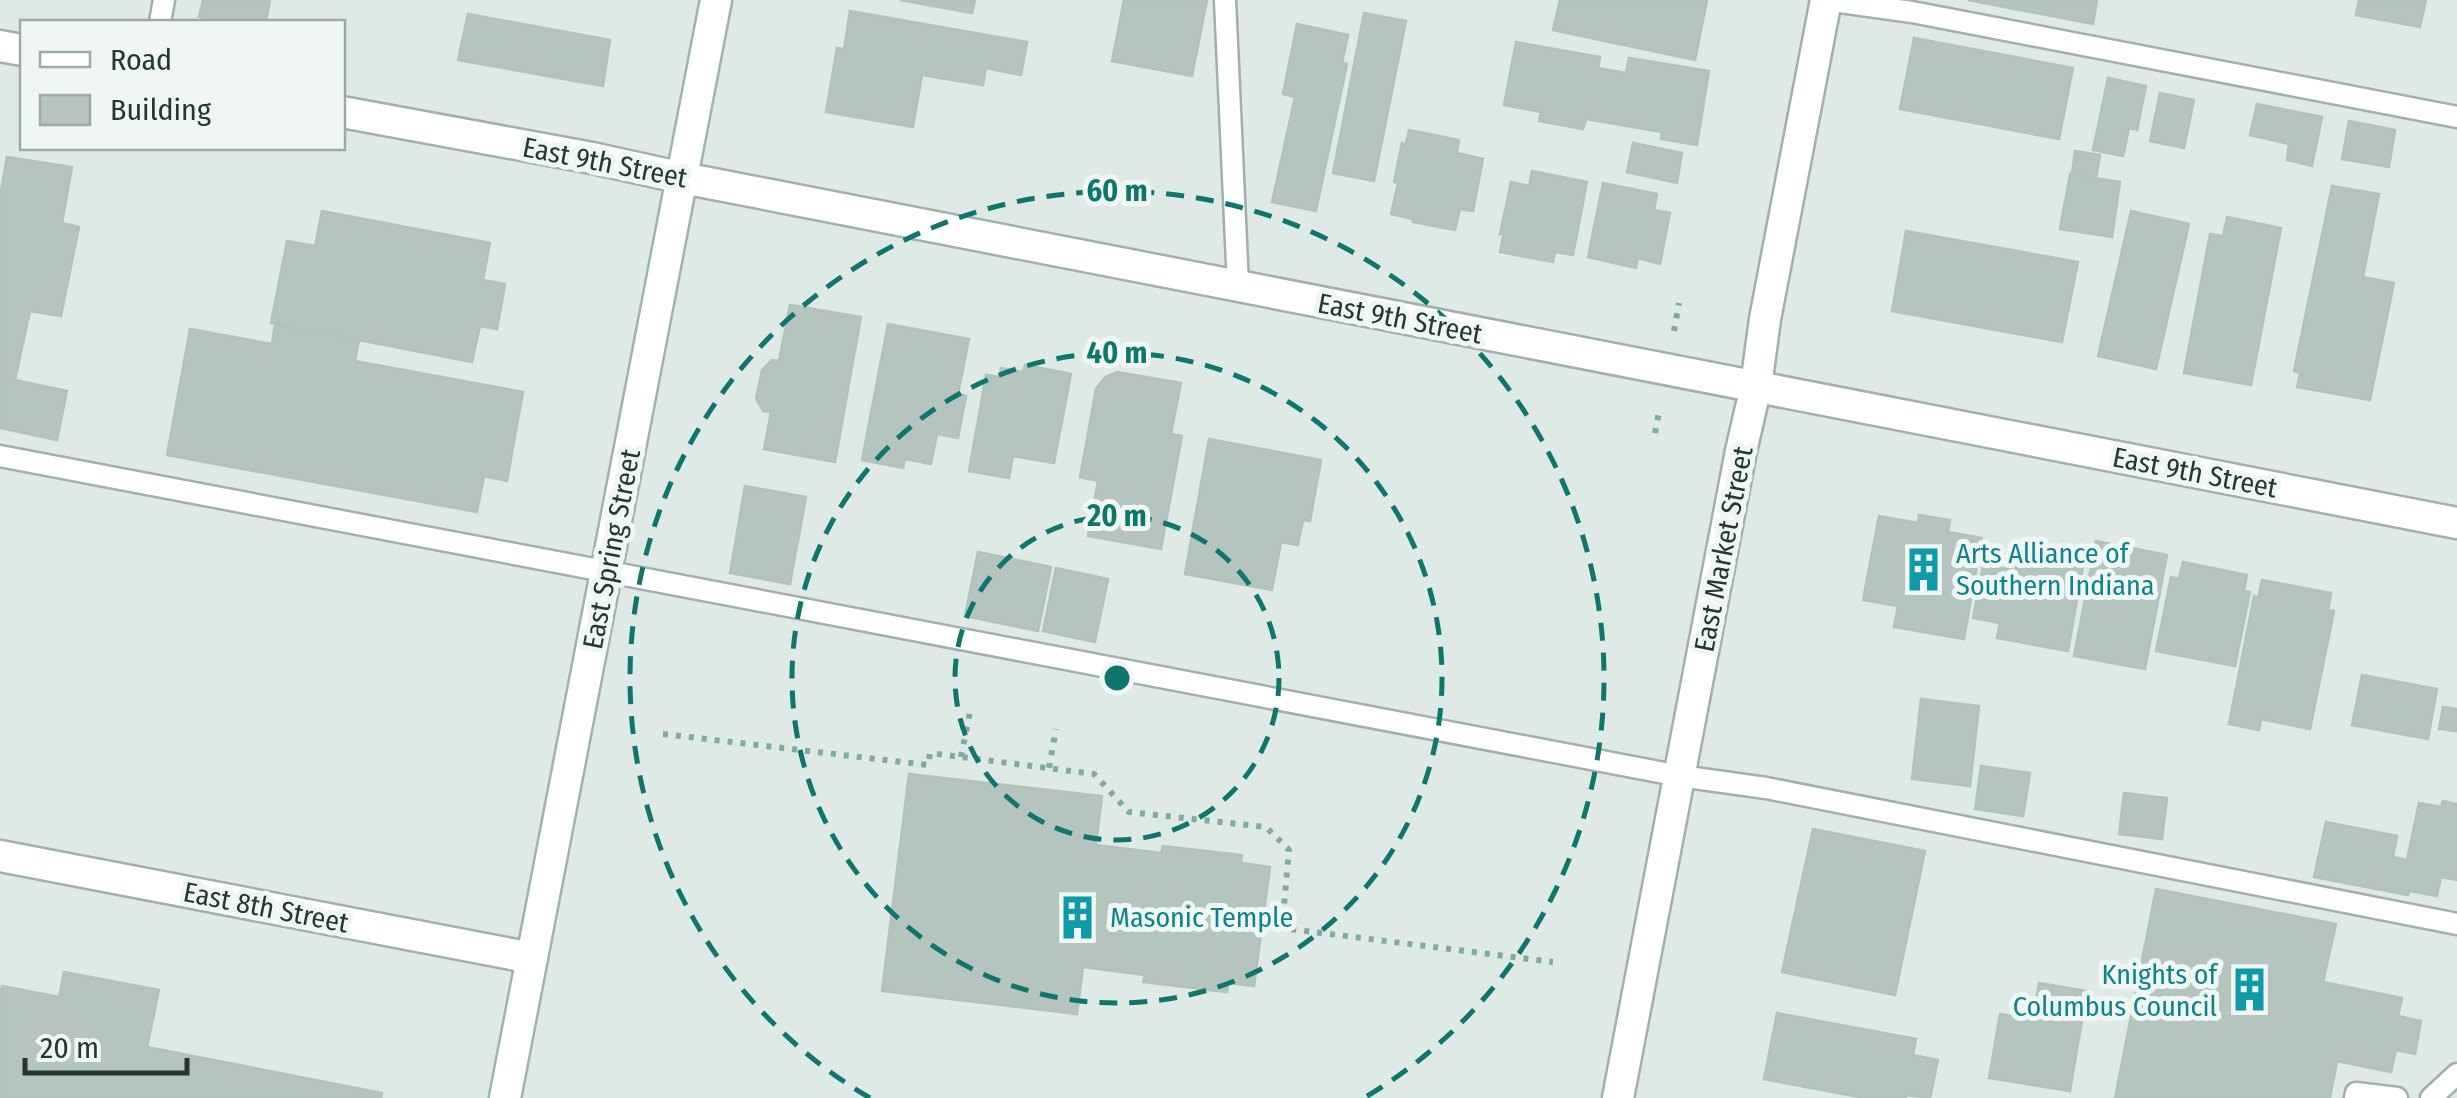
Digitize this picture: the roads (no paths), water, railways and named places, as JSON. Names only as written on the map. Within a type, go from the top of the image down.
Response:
[{"type":"street","name":"East Spring Street","points":[[505,1098],[716,0]]},
{"type":"street","name":"East Market Street","points":[[1618,1098],[1756,386],[1765,319],[1826,0]]},
{"type":"street","name":"East 9th Street","points":[[345,113],[2457,523]]},
{"type":"street","name":"East 8th Street","points":[[0,856],[532,958]]},
{"type":"lane","points":[[1225,0],[1238,286]]},
{"type":"lane","points":[[1826,0],[1912,12],[2457,117]]},
{"type":"lane","points":[[0,456],[1680,776],[1766,788],[2457,924]]},
{"type":"lane","points":[[2431,1098],[2457,1074]]},
{"type":"lane","points":[[2355,1098],[2356,1092],[2397,1098]]},
{"type":"place","name":"Arts Alliance of Southern Indiana","points":[[1923,569]]},
{"type":"place","name":"Masonic Temple","points":[[1077,917]]},
{"type":"place","name":"Knights of Columbus Council","points":[[2250,990]]}]
